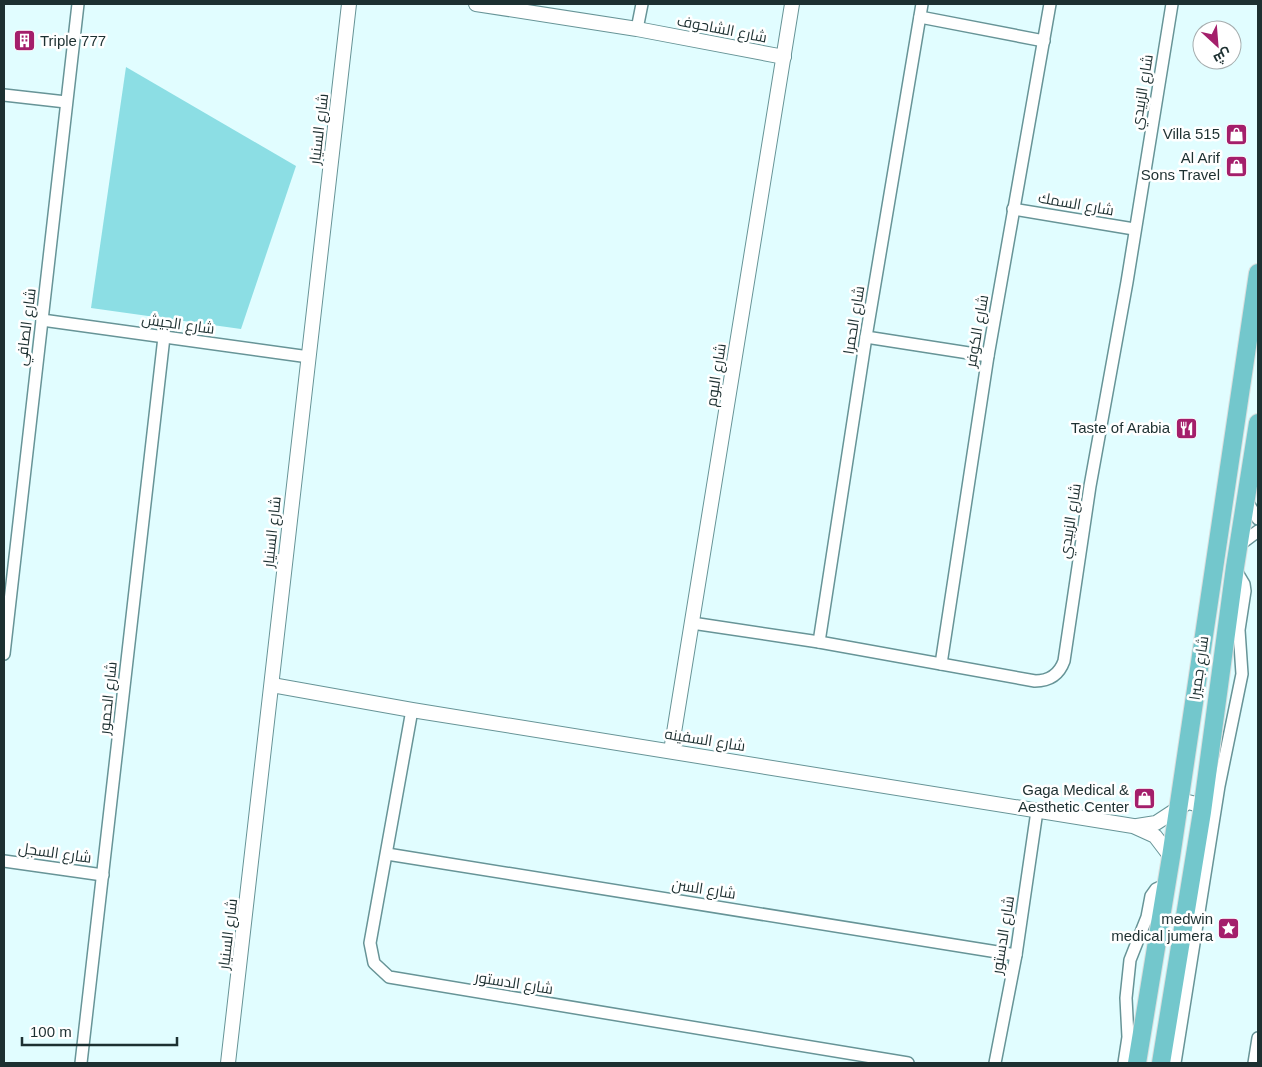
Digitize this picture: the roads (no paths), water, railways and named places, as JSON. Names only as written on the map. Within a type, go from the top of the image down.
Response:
[{"type":"main road","name":"شارع جميرا","points":[[1137,1063],[1171,857],[1258,273]]},
{"type":"main road","name":"شارع جميرا","points":[[1160,1063],[1202,811],[1238,546],[1258,423]]},
{"type":"main road","points":[[1186,757],[1196,765],[1205,763],[1210,757]]},
{"type":"street","name":"شارع الصافي","points":[[4,654],[25,451],[78,4]]},
{"type":"street","name":"شارع السنيار","points":[[228,1063],[349,4]]},
{"type":"street","name":"شارع الشاحوف","points":[[476,4],[637,29],[784,57]]},
{"type":"street","points":[[637,29],[642,4]]},
{"type":"street","name":"شارع البوم","points":[[671,751],[792,4]]},
{"type":"street","name":"شارع الحمرا","points":[[819,642],[866,337],[922,4]]},
{"type":"street","name":"شارع الكوفر","points":[[941,664],[988,356],[1050,4]]},
{"type":"street","name":"شارع الزبيدي","points":[[692,623],[819,642],[1034,681],[1053,677],[1062,668],[1090,486],[1128,282],[1134,229],[1172,4]]},
{"type":"street","points":[[920,17],[1044,41]]},
{"type":"street","points":[[4,95],[66,102]]},
{"type":"street","name":"شارع السمك","points":[[1013,209],[1134,229]]},
{"type":"street","name":"شارع الجيش","points":[[42,320],[309,357]]},
{"type":"street","name":"شارع الحمور","points":[[81,1063],[164,337]]},
{"type":"street","points":[[866,337],[988,356]]},
{"type":"street","points":[[1246,500],[1258,519]]},
{"type":"street","points":[[1238,546],[1258,531]]},
{"type":"street","points":[[1175,1063],[1224,758],[1242,674],[1239,630],[1244,584],[1235,567]]},
{"type":"street","name":"شارع السفينه","points":[[272,685],[412,710],[1133,826],[1155,836],[1171,857]]},
{"type":"street","name":"شارع الدستور","points":[[412,710],[370,943],[374,963],[389,977],[908,1063]]},
{"type":"street","points":[[1178,808],[1184,803],[1192,802],[1202,811]]},
{"type":"street","name":"شارع السفينه","points":[[1133,826],[1156,823],[1178,808]]},
{"type":"street","name":"شارع الدستور","points":[[995,1063],[1016,955],[1038,811]]},
{"type":"street","name":"شارع السن","points":[[387,854],[1016,955]]},
{"type":"street","name":"شارع السجل","points":[[4,861],[103,874]]},
{"type":"street","points":[[1124,1063],[1128,1037],[1126,998],[1130,960],[1147,917],[1151,896],[1156,889],[1166,884]]},
{"type":"street","points":[[1254,1063],[1258,1038]]},
{"type":"place","name":"Triple 777","points":[[24,41]]},
{"type":"place","name":"Villa 515","points":[[1236,134]]},
{"type":"place","name":"Al Arif Sons Travel","points":[[1236,167]]},
{"type":"place","name":"Taste of Arabia","points":[[1186,428]]},
{"type":"place","name":"Gaga Medical & Aesthetic Center","points":[[1145,799]]},
{"type":"place","name":"medwin medical jumera","points":[[1229,928]]}]
